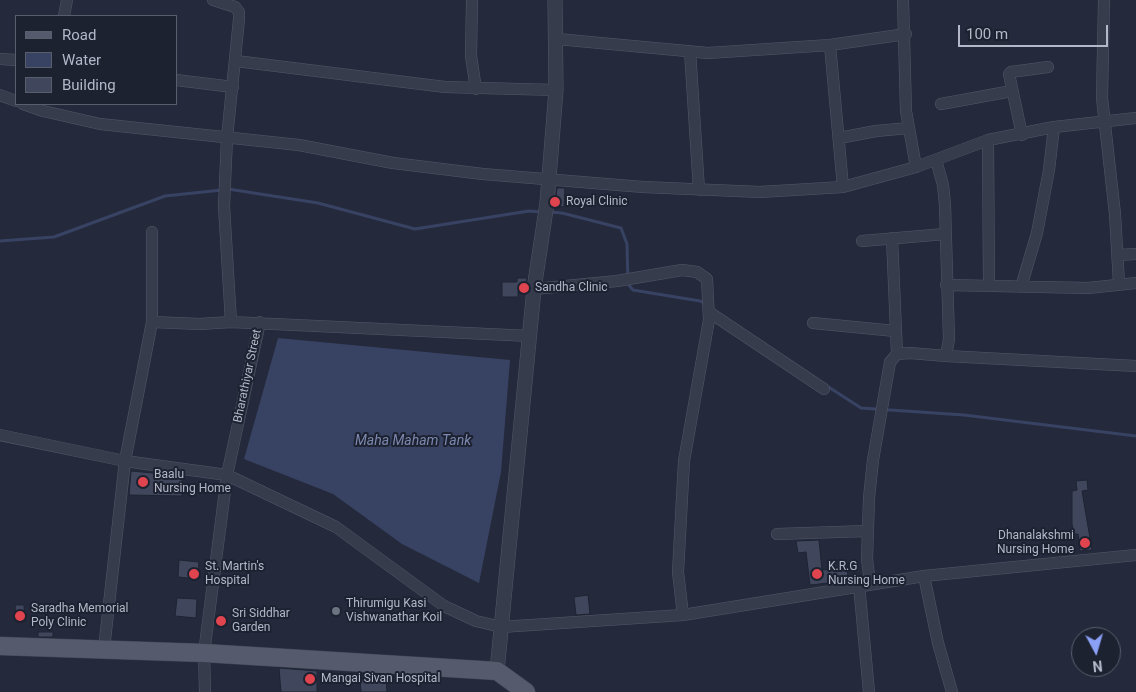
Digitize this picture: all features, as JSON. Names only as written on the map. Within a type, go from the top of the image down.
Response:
[{"type":"main road","points":[[0,646],[204,653],[497,671],[526,692]]},
{"type":"street","points":[[64,15],[67,0]]},
{"type":"street","points":[[213,0],[230,4],[239,12],[236,61],[227,138],[224,206],[231,322]]},
{"type":"street","points":[[472,0],[471,56],[476,89]]},
{"type":"street","points":[[497,671],[534,289],[547,203],[556,90],[557,40],[555,0]]},
{"type":"street","points":[[903,0],[906,34],[905,84],[909,128],[916,167]]},
{"type":"street","points":[[1104,0],[1102,98],[1118,255],[1119,284]]},
{"type":"street","points":[[557,40],[690,52],[743,52],[830,45],[906,34]]},
{"type":"street","points":[[830,45],[843,187]]},
{"type":"street","points":[[690,52],[699,190]]},
{"type":"street","points":[[0,59],[15,60]]},
{"type":"street","points":[[236,61],[379,80],[476,89],[556,90]]},
{"type":"street","points":[[1022,135],[1010,73],[1048,67]]},
{"type":"street","points":[[178,80],[233,87]]},
{"type":"street","points":[[941,104],[1012,91]]},
{"type":"street","points":[[0,95],[15,101]]},
{"type":"street","points":[[25,105],[43,112],[100,124],[299,145],[393,163],[548,179],[699,190],[778,192],[843,187],[916,167],[988,140],[1022,135],[1054,127],[1136,118]]},
{"type":"street","points":[[1021,287],[1037,233],[1049,170],[1054,127]]},
{"type":"street","points":[[839,138],[909,128]]},
{"type":"street","points":[[988,140],[989,286]]},
{"type":"street","points":[[936,160],[943,185],[946,285],[949,316],[946,356]]},
{"type":"street","points":[[104,649],[125,460],[152,322],[152,232]]},
{"type":"street","points":[[862,240],[945,234]]},
{"type":"street","points":[[892,238],[897,354]]},
{"type":"street","points":[[1118,255],[1136,254]]},
{"type":"street","points":[[534,289],[617,281],[682,270],[697,272],[707,279],[709,316],[684,461],[678,572],[683,615]]},
{"type":"street","points":[[946,285],[1088,288],[1136,283]]},
{"type":"street","points":[[709,316],[824,389]]},
{"type":"street","name":"Bharathiyar Street","points":[[152,322],[200,324],[260,322],[227,475],[204,653],[205,692]]},
{"type":"street","points":[[260,322],[530,336]]},
{"type":"street","points":[[813,323],[895,331]]},
{"type":"street","points":[[869,692],[864,584],[867,531],[872,460],[890,362],[897,354],[910,353],[1136,366]]},
{"type":"street","points":[[0,435],[125,460],[227,475],[336,527],[444,606],[476,621],[500,627],[683,615],[864,584],[1136,554]]},
{"type":"street","points":[[777,534],[867,531]]},
{"type":"street","points":[[924,576],[938,643],[952,692]]},
{"type":"water","name":"Maha Maham Tank","points":[[278,338],[510,360],[501,472],[479,583],[402,544],[333,494],[244,459]]},
{"type":"building","points":[[557,188],[565,188],[564,207],[555,206]]},
{"type":"building","points":[[517,278],[527,278],[525,291],[518,291],[518,297],[502,297],[502,282],[517,282]]},
{"type":"building","points":[[131,471],[163,474],[163,477],[182,477],[182,496],[129,495]]},
{"type":"building","points":[[1087,480],[1088,490],[1082,491],[1092,550],[1080,551],[1078,534],[1074,534],[1072,524],[1072,491],[1077,490],[1076,481]]},
{"type":"building","points":[[819,540],[822,570],[847,568],[848,577],[828,579],[829,583],[810,585],[806,552],[798,553],[796,541]]},
{"type":"building","points":[[179,560],[199,562],[197,579],[178,577]]},
{"type":"building","points":[[588,595],[590,614],[576,615],[574,597]]},
{"type":"building","points":[[177,598],[197,599],[196,618],[175,616]]},
{"type":"building","points":[[15,605],[24,605],[25,622],[16,622]]},
{"type":"building","points":[[216,616],[227,617],[226,626],[215,625]]},
{"type":"building","points":[[38,632],[53,632],[53,637],[38,637]]},
{"type":"building","points":[[279,668],[317,671],[317,692],[281,692]]},
{"type":"building","points":[[386,677],[387,692],[361,692],[360,679]]},
{"type":"waterway","points":[[228,189],[318,203],[415,229],[529,211],[541,212]]},
{"type":"waterway","points":[[0,241],[54,237],[165,196],[222,190]]},
{"type":"waterway","points":[[550,212],[562,213],[621,228],[627,244],[628,284],[633,290],[700,301],[706,304]]},
{"type":"waterway","points":[[827,386],[861,408],[964,415],[1136,436]]},
{"type":"place","name":"Royal Clinic","points":[[555,202]]},
{"type":"place","name":"Sandha Clinic","points":[[524,288]]},
{"type":"place","name":"Baalu Nursing Home","points":[[143,482]]},
{"type":"place","name":"Dhanalakshmi Nursing Home","points":[[1085,543]]},
{"type":"place","name":"St. Martin's Hospital","points":[[194,574]]},
{"type":"place","name":"K.R.G Nursing Home","points":[[817,574]]},
{"type":"place","name":"Thirumigu Kasi Vishwanathar Koil","points":[[336,611]]},
{"type":"place","name":"Saradha Memorial Poly Clinic","points":[[20,616]]},
{"type":"place","name":"Sri Siddhar Garden","points":[[221,621]]},
{"type":"place","name":"Mangai Sivan Hospital","points":[[310,679]]}]
